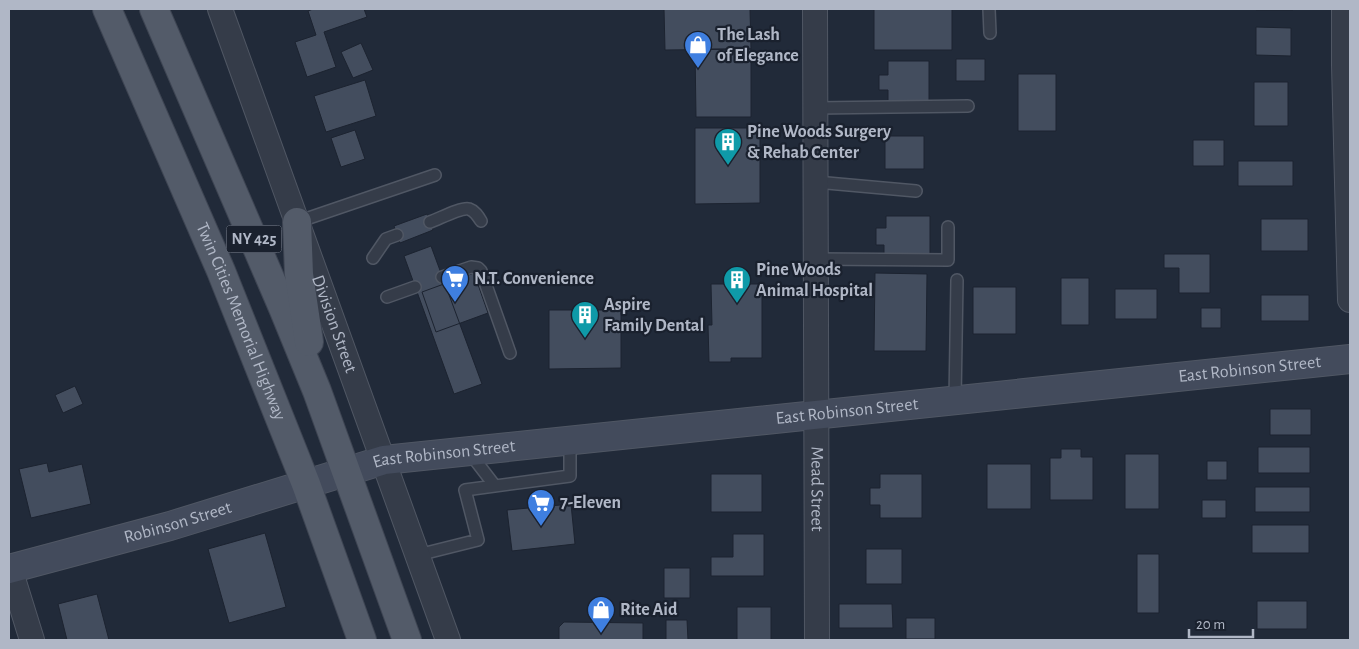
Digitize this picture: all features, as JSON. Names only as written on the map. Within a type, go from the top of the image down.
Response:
[{"type":"main road","name":"Twin Cities Memorial Highway","points":[[106,9],[221,271],[306,484],[362,640]]},
{"type":"main road","name":"NY 425","points":[[154,9],[276,290],[317,391],[407,640]]},
{"type":"main road","points":[[297,222],[299,274],[317,391]]},
{"type":"street","name":"Division Street","points":[[220,9],[448,640]]},
{"type":"street","name":"Mead Street","points":[[815,9],[817,640]]},
{"type":"street","points":[[1344,9],[1347,65],[1350,300]]},
{"type":"street","name":"East Robinson Street","points":[[346,471],[384,460],[468,450],[1350,359]]},
{"type":"street","name":"Robinson Street","points":[[9,567],[170,526],[346,471]]},
{"type":"street","points":[[9,567],[32,640]]},
{"type":"lane","points":[[989,9],[990,33]]},
{"type":"lane","points":[[816,108],[968,106]]},
{"type":"lane","points":[[297,222],[435,175]]},
{"type":"lane","points":[[816,182],[916,191]]},
{"type":"lane","points":[[430,222],[463,209],[470,209],[481,221]]},
{"type":"lane","points":[[816,259],[948,260],[948,227]]},
{"type":"lane","points":[[373,258],[386,239],[397,235]]},
{"type":"lane","points":[[442,276],[471,267],[478,268],[494,306],[510,353]]},
{"type":"lane","points":[[955,400],[957,280]]},
{"type":"lane","points":[[387,297],[415,287]]},
{"type":"lane","points":[[418,555],[478,540],[465,490],[570,476],[570,440]]},
{"type":"lane","points":[[468,450],[495,486]]},
{"type":"building","points":[[313,9],[364,9],[367,17],[324,32],[336,67],[307,77],[295,42],[316,35],[308,11]]},
{"type":"building","points":[[664,9],[750,9],[751,49],[665,50]]},
{"type":"building","points":[[874,9],[952,9],[952,50],[874,50]]},
{"type":"building","points":[[1293,9],[1293,10],[1256,10]]},
{"type":"building","points":[[1256,27],[1291,28],[1291,56],[1256,55]]},
{"type":"building","points":[[361,43],[373,70],[353,78],[341,52]]},
{"type":"building","points":[[695,49],[751,49],[751,117],[696,117]]},
{"type":"building","points":[[956,59],[985,59],[985,81],[956,81]]},
{"type":"building","points":[[888,61],[929,61],[929,104],[888,104],[888,90],[879,90],[879,75],[888,75]]},
{"type":"building","points":[[1018,74],[1056,74],[1056,131],[1018,131]]},
{"type":"building","points":[[365,80],[376,116],[326,132],[314,96]]},
{"type":"building","points":[[1254,82],[1288,82],[1288,126],[1254,126]]},
{"type":"building","name":"Pine Woods Surgery & Rehab Center","points":[[695,128],[760,128],[760,203],[695,204]]},
{"type":"building","points":[[355,130],[365,159],[341,167],[331,138]]},
{"type":"building","points":[[885,136],[924,136],[924,169],[885,169]]},
{"type":"building","points":[[1193,140],[1224,140],[1224,166],[1193,166]]},
{"type":"building","points":[[1238,161],[1293,161],[1293,186],[1238,186]]},
{"type":"building","points":[[427,214],[433,230],[400,243],[394,226]]},
{"type":"building","points":[[886,216],[930,216],[930,257],[884,257],[884,245],[876,245],[876,228],[886,228]]},
{"type":"building","points":[[1261,219],[1308,219],[1308,251],[1261,251]]},
{"type":"building","points":[[431,246],[482,384],[454,394],[404,256]]},
{"type":"building","points":[[1164,254],[1210,254],[1210,293],[1179,293],[1179,268],[1164,268]]},
{"type":"building","name":"N.T. Convenience","points":[[474,273],[488,313],[436,332],[422,292]]},
{"type":"building","points":[[875,273],[927,274],[926,351],[874,351]]},
{"type":"building","points":[[1061,278],[1089,278],[1089,325],[1061,325]]},
{"type":"building","name":"Pine Woods Animal Hospital","points":[[711,284],[762,284],[762,358],[731,358],[731,362],[709,362],[708,325],[712,325]]},
{"type":"building","points":[[973,287],[1016,287],[1016,334],[973,334]]},
{"type":"building","points":[[1115,289],[1157,289],[1157,319],[1115,319]]},
{"type":"building","points":[[1261,295],[1309,295],[1309,321],[1261,321]]},
{"type":"building","points":[[1201,308],[1221,308],[1221,328],[1201,328]]},
{"type":"building","name":"Aspire Family Dental","points":[[549,310],[621,310],[621,368],[549,369]]},
{"type":"building","points":[[75,386],[83,404],[63,413],[55,395]]},
{"type":"building","points":[[1270,409],[1311,409],[1311,435],[1270,435]]},
{"type":"building","points":[[1258,447],[1310,447],[1310,473],[1258,473]]},
{"type":"building","points":[[1061,449],[1081,449],[1081,457],[1093,457],[1093,500],[1050,500],[1050,458],[1061,458]]},
{"type":"building","points":[[1125,454],[1159,454],[1159,509],[1125,509]]},
{"type":"building","points":[[1207,461],[1227,461],[1227,480],[1207,480]]},
{"type":"building","points":[[47,463],[49,472],[82,464],[91,504],[31,518],[19,469]]},
{"type":"building","points":[[987,464],[1031,464],[1031,509],[987,509]]},
{"type":"building","points":[[711,474],[762,474],[762,512],[711,512]]},
{"type":"building","points":[[880,474],[922,474],[922,518],[880,518],[880,505],[870,505],[870,488],[880,488]]},
{"type":"building","points":[[1255,487],[1310,487],[1310,512],[1255,512]]},
{"type":"building","points":[[1202,500],[1226,500],[1226,518],[1202,518]]},
{"type":"building","name":"7-Eleven","points":[[571,504],[575,544],[512,551],[507,510]]},
{"type":"building","points":[[1252,525],[1309,525],[1309,553],[1252,553]]},
{"type":"building","points":[[265,533],[286,607],[229,623],[208,549]]},
{"type":"building","points":[[733,534],[764,534],[764,576],[711,576],[711,557],[733,557]]},
{"type":"building","points":[[866,549],[902,549],[902,584],[866,584]]},
{"type":"building","points":[[1137,554],[1159,554],[1159,613],[1137,613]]},
{"type":"building","points":[[664,568],[690,568],[690,598],[664,598]]},
{"type":"building","points":[[97,594],[109,640],[67,640],[58,604]]},
{"type":"building","points":[[1257,601],[1307,601],[1307,629],[1257,629]]},
{"type":"building","points":[[839,604],[892,604],[893,628],[839,628]]},
{"type":"building","points":[[737,607],[771,607],[771,640],[737,640]]},
{"type":"building","points":[[906,618],[935,618],[935,639],[906,639]]},
{"type":"building","points":[[666,620],[687,620],[688,640],[666,640]]},
{"type":"building","name":"Rite Aid","points":[[564,622],[643,623],[643,640],[559,640],[559,627]]},
{"type":"place","name":"The Lash of Elegance","points":[[698,69]]},
{"type":"place","name":"Pine Woods Surgery & Rehab Center","points":[[728,166]]},
{"type":"place","name":"N.T. Convenience","points":[[455,303]]},
{"type":"place","name":"Pine Woods Animal Hospital","points":[[737,304]]},
{"type":"place","name":"Aspire Family Dental","points":[[585,339]]},
{"type":"place","name":"7-Eleven","points":[[541,527]]},
{"type":"place","name":"Rite Aid","points":[[601,634]]}]
